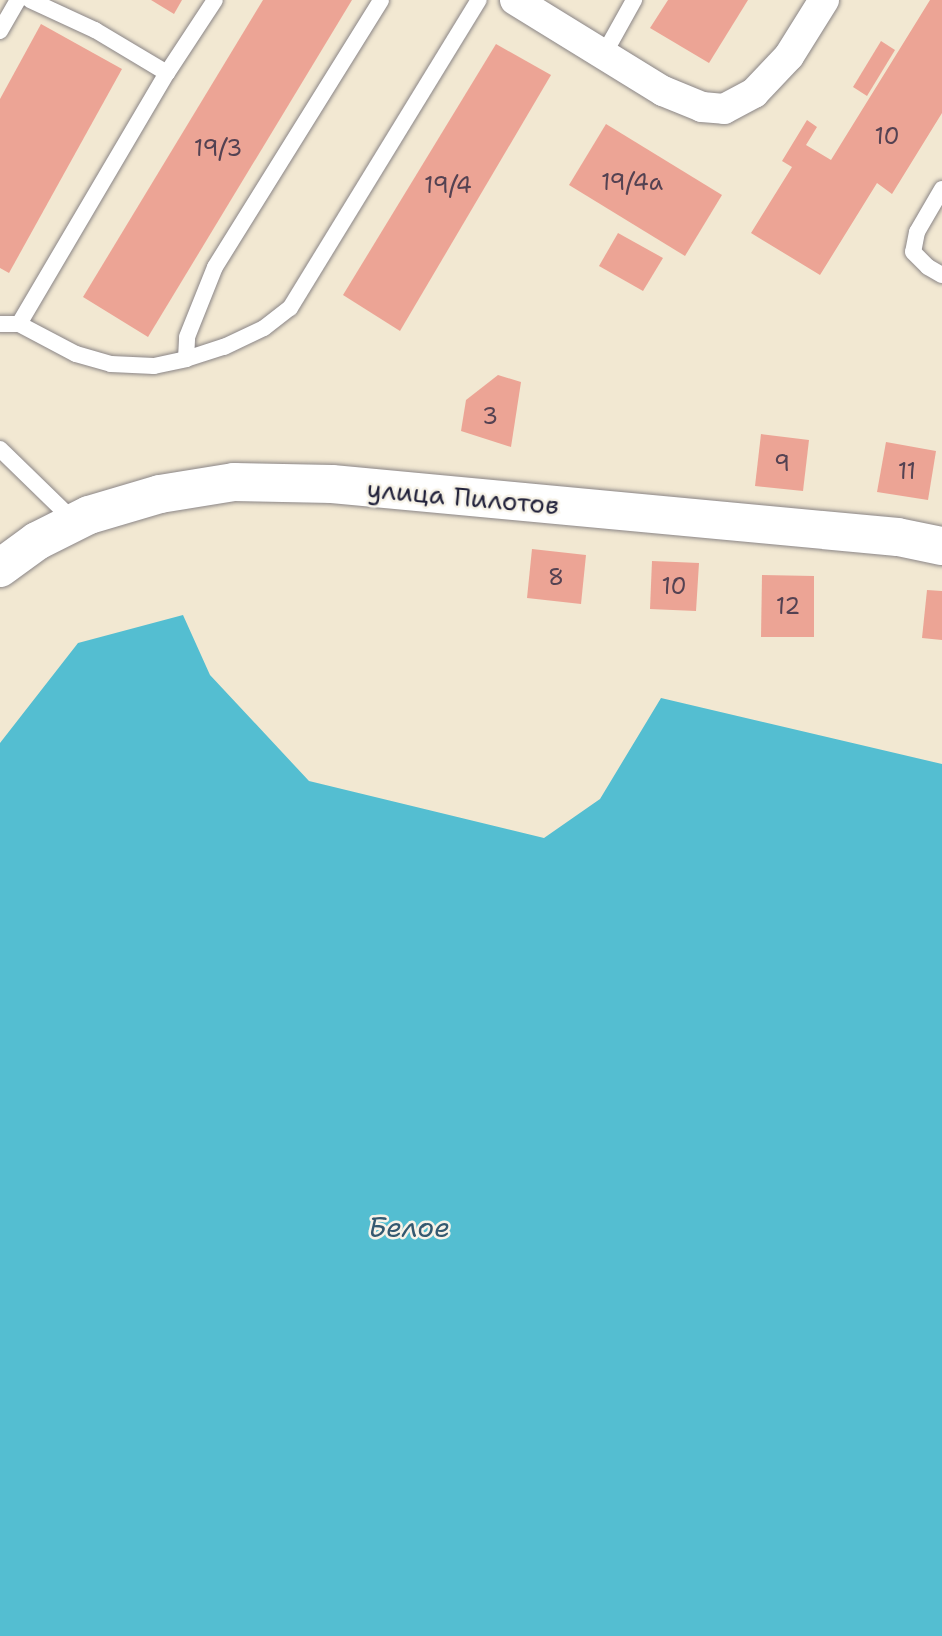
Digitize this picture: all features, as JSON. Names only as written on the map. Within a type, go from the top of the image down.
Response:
[{"type":"street","points":[[517,1],[663,91],[702,107],[724,109],[754,93],[789,56],[824,0]]},
{"type":"street","name":"улица Пилотов","points":[[0,568],[37,541],[89,515],[160,494],[234,482],[332,484],[898,537],[942,546]]},
{"type":"lane","points":[[0,31],[18,0]]},
{"type":"lane","points":[[30,0],[95,30],[167,74]]},
{"type":"lane","points":[[19,324],[167,74],[215,0]]},
{"type":"lane","points":[[186,359],[187,337],[215,267],[381,0]]},
{"type":"lane","points":[[0,324],[19,324],[76,354],[111,364],[154,366],[186,359],[254,333],[290,308],[479,0]]},
{"type":"lane","points":[[604,54],[634,0]]},
{"type":"lane","points":[[942,189],[917,232],[913,252],[928,267],[942,275]]},
{"type":"lane","points":[[0,449],[75,522]]},
{"type":"water","name":"Белое","points":[[183,615],[210,675],[309,781],[544,838],[600,799],[661,698],[942,764],[942,1636],[0,1636],[0,743],[78,643]]},
{"type":"building","points":[[151,0],[182,0],[174,14]]},
{"type":"building","points":[[263,0],[352,0],[148,337],[83,297]]},
{"type":"building","points":[[668,0],[748,0],[709,63],[650,28]]},
{"type":"building","points":[[930,0],[942,0],[942,113],[892,194],[877,183],[820,275],[751,233],[792,167],[782,161],[807,120],[817,127],[806,145],[831,160]]},
{"type":"building","points":[[41,24],[122,69],[9,273],[0,268],[0,99]]},
{"type":"building","points":[[881,41],[895,50],[867,96],[853,87]]},
{"type":"building","points":[[496,44],[551,75],[400,331],[343,295]]},
{"type":"building","points":[[606,124],[722,195],[685,256],[569,185]]},
{"type":"building","points":[[618,233],[663,258],[643,291],[599,266]]},
{"type":"building","points":[[498,375],[521,382],[511,447],[461,431],[466,400]]},
{"type":"building","points":[[761,434],[809,440],[803,491],[755,486]]},
{"type":"building","points":[[886,442],[936,451],[928,500],[877,492]]},
{"type":"building","points":[[532,549],[586,555],[581,604],[527,598]]},
{"type":"building","points":[[652,561],[699,563],[696,611],[650,609]]},
{"type":"building","points":[[762,575],[814,576],[814,637],[761,637]]},
{"type":"building","points":[[927,590],[942,591],[942,640],[922,638]]}]
